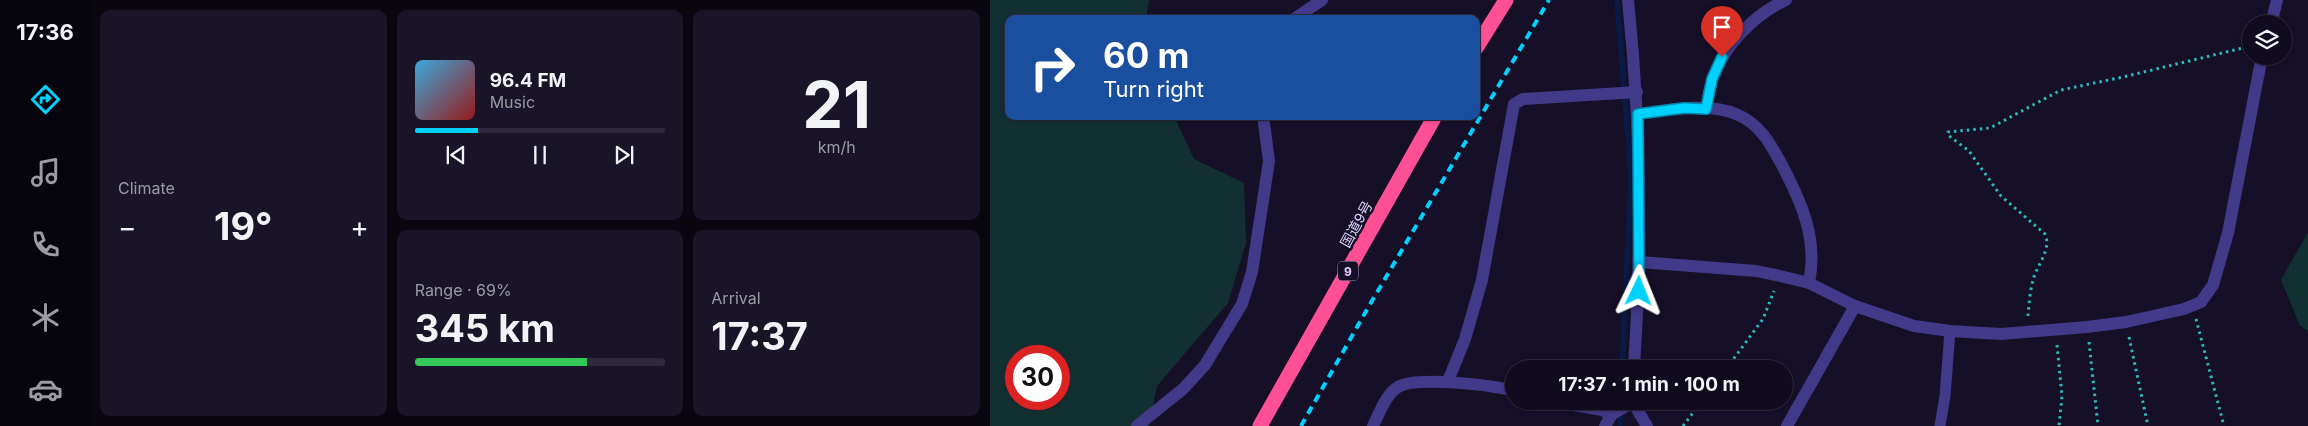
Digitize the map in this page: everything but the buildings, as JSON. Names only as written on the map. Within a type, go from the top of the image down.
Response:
[{"type":"highway","points":[[1480,42],[1506,0]]},
{"type":"highway","name":"国道9号","points":[[1260,426],[1433,120]]},
{"type":"street","points":[[1300,15],[1322,0]]},
{"type":"street","points":[[1628,0],[1634,92],[1638,114],[1640,262],[1635,360]]},
{"type":"street","points":[[1706,109],[1712,79],[1722,57],[1742,33],[1762,14],[1786,0]]},
{"type":"street","points":[[2273,15],[2277,0]]},
{"type":"street","points":[[1640,262],[1756,271],[1780,276],[1809,283],[1855,306],[1914,326],[1950,331],[2001,334],[2087,327],[2126,322],[2193,306],[2205,298],[2213,285],[2228,233],[2260,65]]},
{"type":"street","points":[[1448,381],[1465,339],[1482,280],[1514,104],[1522,99],[1634,92]]},
{"type":"street","points":[[1638,114],[1684,108],[1706,109],[1735,113],[1752,122],[1771,144],[1804,211],[1810,232],[1812,260],[1809,283]]},
{"type":"street","points":[[1137,426],[1183,389],[1205,365],[1242,304],[1252,272],[1268,161],[1264,120]]},
{"type":"street","points":[[1787,426],[1855,306]]},
{"type":"street","points":[[1373,426],[1388,397],[1399,386],[1448,381],[1505,390]]},
{"type":"street","points":[[1609,419],[1622,410]]},
{"type":"street","points":[[1635,410],[1647,426]]},
{"type":"lane","points":[[1940,426],[1945,396],[1950,331]]},
{"type":"path","points":[[2028,332],[2033,278],[2047,247],[2048,239],[2042,230],[2001,196],[1969,151],[1948,132],[1990,128],[2061,90],[2242,48]]},
{"type":"path","points":[[1733,360],[1764,319],[1780,276]]},
{"type":"path","points":[[2193,306],[2224,426]]},
{"type":"path","points":[[2126,322],[2148,426]]},
{"type":"path","points":[[2087,327],[2098,426]]},
{"type":"path","points":[[2056,330],[2062,396],[2059,426]]},
{"type":"path","points":[[1683,426],[1695,410]]},
{"type":"green space","points":[[990,0],[1149,0],[1147,15],[1005,15],[1005,120],[1176,120],[1194,159],[1244,183],[1246,243],[1228,303],[1157,386],[1149,426],[990,426]]},
{"type":"green space","points":[[2308,232],[2308,331],[2300,326],[2281,280]]},
{"type":"waterway","points":[[1617,0],[1631,178],[1622,360]]},
{"type":"waterway","points":[[1620,426],[1621,410]]},
{"type":"railway","points":[[1480,117],[1549,0]]},
{"type":"railway","points":[[1301,426],[1478,120]]},
{"type":"route","points":[[1639,291],[1640,202],[1638,114],[1684,108],[1706,109],[1712,79],[1722,57]]}]
